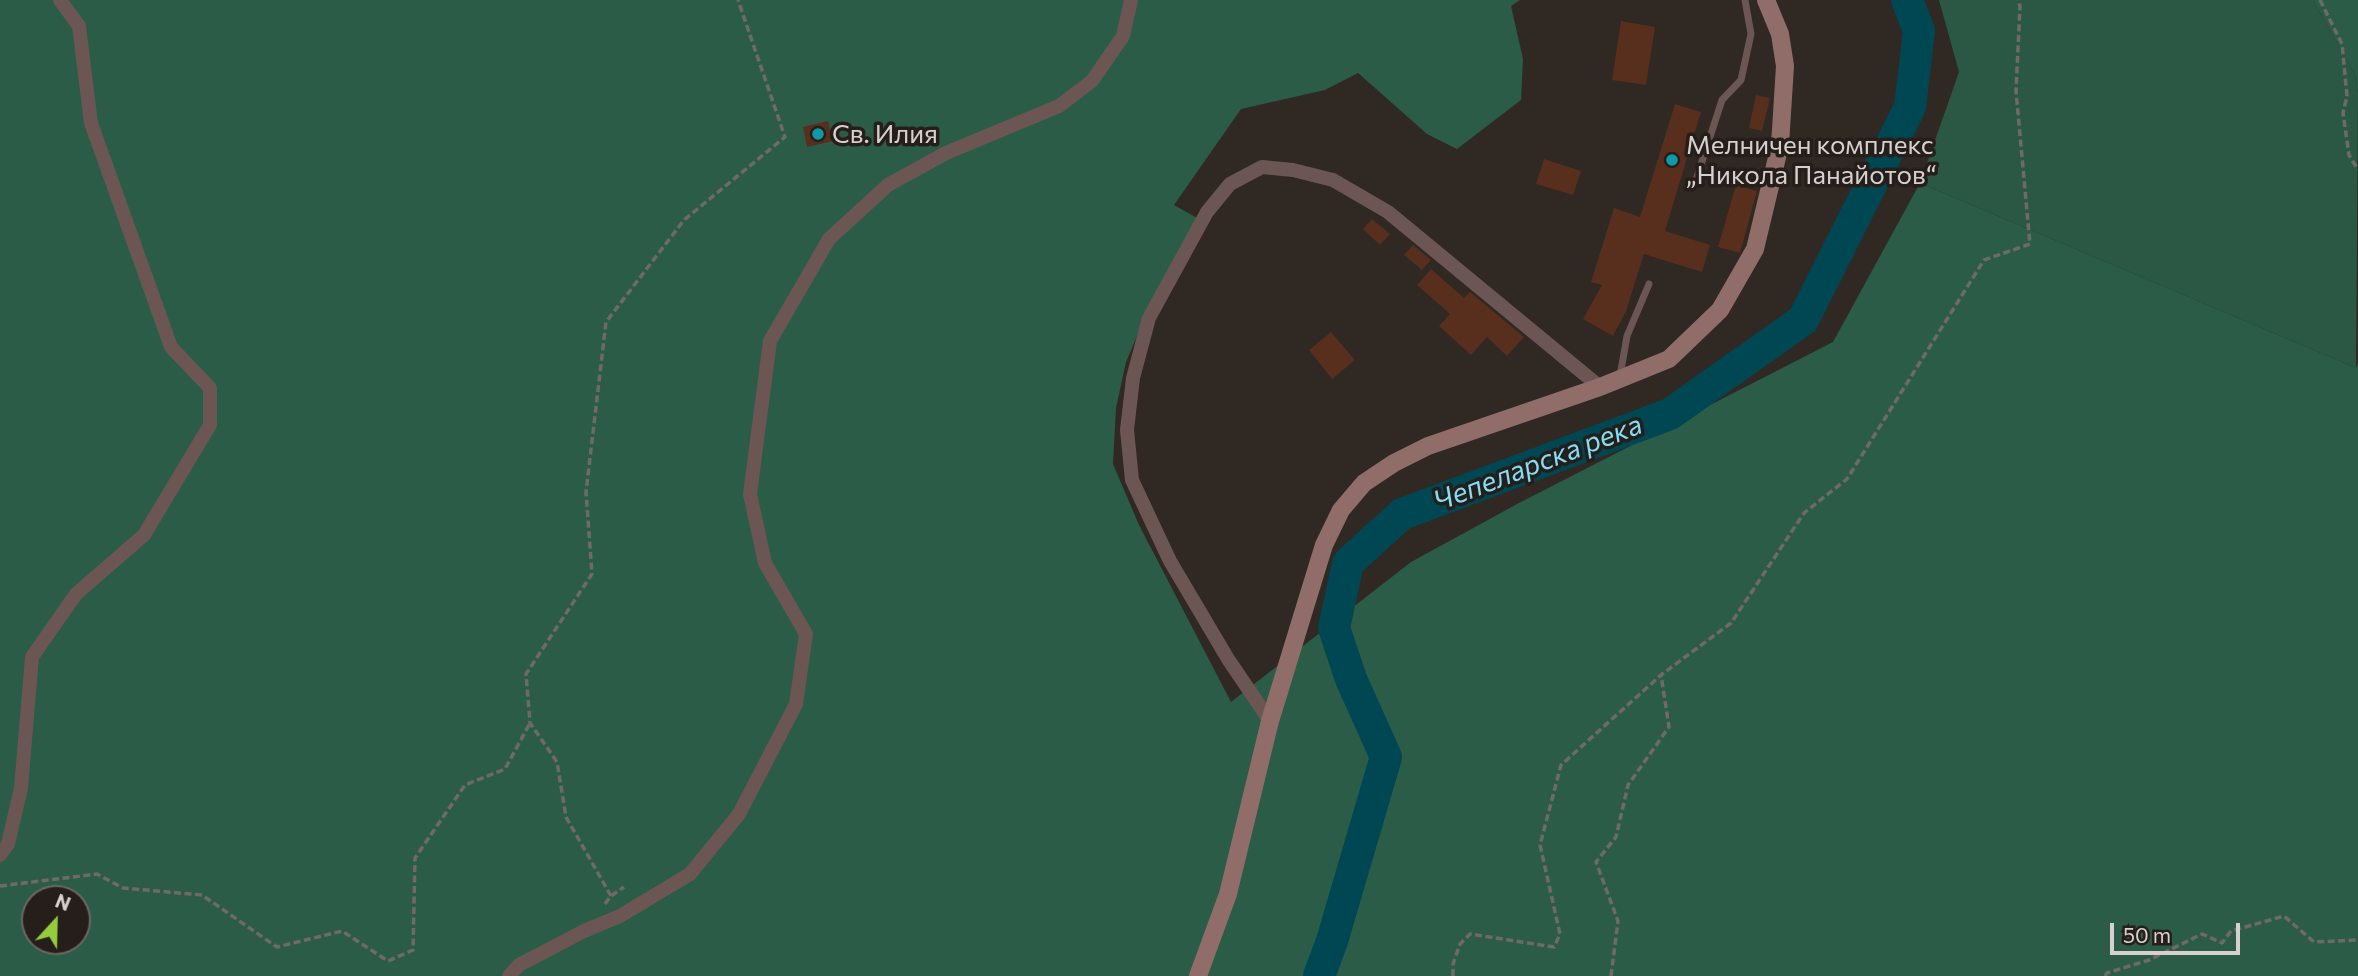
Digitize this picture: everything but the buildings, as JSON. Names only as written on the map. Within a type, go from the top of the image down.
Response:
[{"type":"main road","points":[[1198,976],[1227,894],[1270,721],[1324,545],[1341,510],[1364,484],[1394,463],[1428,446],[1600,387],[1669,359],[1720,310],[1755,250],[1780,145],[1785,66],[1780,34],[1766,0]]},
{"type":"street","points":[[0,855],[8,844],[21,788],[32,657],[76,594],[144,535],[210,425],[210,387],[171,347],[92,123],[79,26],[60,0]]},
{"type":"street","points":[[509,976],[519,965],[584,931],[620,916],[690,874],[739,814],[796,704],[806,634],[765,562],[750,494],[770,341],[829,239],[888,185],[946,153],[1059,106],[1092,81],[1123,36],[1130,0]]},
{"type":"street","points":[[1270,721],[1228,659],[1170,561],[1132,480],[1128,430],[1133,378],[1149,318],[1207,212],[1230,184],[1262,167],[1293,170],[1334,180],[1388,212],[1600,387]]},
{"type":"lane","points":[[1694,186],[1722,100],[1741,80],[1751,34],[1745,0]]},
{"type":"lane","points":[[1619,379],[1627,336],[1649,284]]},
{"type":"path","points":[[624,887],[611,896],[566,817],[557,762],[530,723],[526,674],[592,574],[586,492],[606,323],[684,220],[785,137],[738,0]]},
{"type":"path","points":[[1453,976],[1453,964],[1460,944],[1470,934],[1554,947],[1560,934],[1540,845],[1561,765],[1661,675],[1731,623],[1804,513],[1847,479],[1984,261],[2030,244],[2016,91],[2020,5],[2018,0]]},
{"type":"path","points":[[2320,0],[2342,44],[2347,96],[2343,113],[2348,155],[2358,170]]},
{"type":"path","points":[[1611,976],[1618,921],[1597,862],[1616,837],[1628,785],[1669,727],[1661,675]]},
{"type":"path","points":[[0,886],[97,874],[123,888],[202,895],[277,947],[342,931],[388,961],[413,950],[415,858],[465,785],[505,769],[530,723]]},
{"type":"path","points":[[2105,976],[2107,973],[2149,960],[2202,934],[2222,943],[2231,931],[2284,916],[2314,942],[2358,940]]},
{"type":"green space","points":[[0,0],[1520,0],[1511,6],[1523,59],[1521,100],[1457,149],[1427,134],[1358,73],[1325,90],[1241,109],[1174,205],[1199,219],[1146,315],[1126,362],[1116,408],[1113,464],[1139,525],[1231,702],[1411,562],[1519,503],[1833,342],[1920,183],[2356,368],[2358,362],[2358,976],[0,976]]},
{"type":"green space","points":[[1939,0],[2313,0],[2355,75],[2358,94],[2356,368],[1920,183],[1959,72]]},
{"type":"green space","points":[[2313,0],[2358,0],[2358,94],[2355,75]]},
{"type":"waterway","name":"Чепеларска река","points":[[1319,976],[1332,941],[1386,757],[1351,679],[1334,628],[1348,563],[1402,514],[1670,414],[1803,320],[1910,107],[1919,31],[1907,0]]},
{"type":"place","name":"Св. Илия","points":[[818,134]]},
{"type":"place","name":"Мелничен комплекс „Никола Панайотов“","points":[[1672,160]]}]
